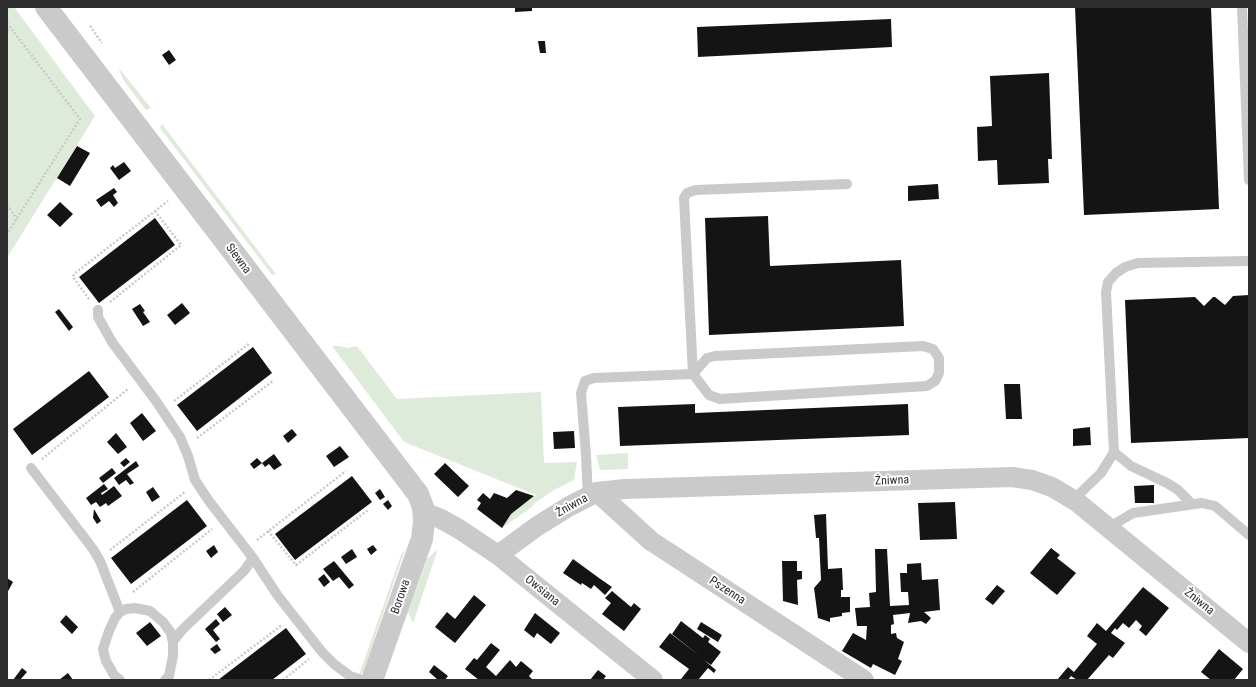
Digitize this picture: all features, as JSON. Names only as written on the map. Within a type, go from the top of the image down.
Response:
[{"type":"street","name":"Siewna","points":[[46,7],[418,494],[424,512]]},
{"type":"street","name":"Żniwna","points":[[498,555],[568,507],[592,495],[625,489],[1012,477],[1032,480],[1052,487],[1073,500],[1249,643]]},
{"type":"street","name":"Pszenna","points":[[592,495],[651,541],[864,680]]},
{"type":"street","name":"Owsiana","points":[[424,512],[459,529],[498,555],[654,680]]},
{"type":"street","name":"Borowa","points":[[372,680],[422,539],[424,512]]},
{"type":"lane","points":[[1242,7],[1249,180]]},
{"type":"lane","points":[[592,495],[586,455],[581,393],[585,381],[594,378],[693,374],[707,358],[715,356],[923,346],[933,349],[939,358],[939,373],[935,381],[927,386],[720,399],[709,395],[693,374],[684,198],[688,193],[696,190],[847,184]]},
{"type":"lane","points":[[1073,500],[1101,473],[1114,452],[1106,292],[1108,282],[1116,273],[1126,267],[1138,264],[1249,260]]},
{"type":"lane","points":[[98,310],[98,316],[112,342],[162,409],[180,437],[188,456],[195,480],[223,520],[321,650],[334,664],[350,676],[362,680]]},
{"type":"lane","points":[[1114,452],[1131,466],[1167,483],[1178,490],[1192,504]]},
{"type":"lane","points":[[31,468],[93,550],[119,608],[109,630],[103,649],[106,661],[114,675],[120,680]]},
{"type":"lane","points":[[1108,528],[1133,513],[1202,503],[1215,506],[1249,535]]},
{"type":"lane","points":[[173,641],[182,630],[244,571],[253,558]]},
{"type":"lane","points":[[119,608],[136,608],[150,611],[163,622],[171,633],[173,641],[173,656],[169,679]]},
{"type":"path","points":[[7,23],[80,119],[7,234]]},
{"type":"path","points":[[7,31],[10,28]]},
{"type":"path","points":[[155,211],[181,245],[98,310],[73,277],[74,274],[155,211],[173,197]]},
{"type":"path","points":[[7,206],[17,218]]},
{"type":"path","points":[[162,409],[250,343]]},
{"type":"path","points":[[31,468],[140,379]]},
{"type":"path","points":[[184,448],[273,381]]},
{"type":"path","points":[[246,549],[346,471]]},
{"type":"path","points":[[98,559],[197,483]]},
{"type":"path","points":[[268,531],[296,566],[368,510]]},
{"type":"path","points":[[119,608],[223,520]]},
{"type":"path","points":[[209,680],[294,616]]},
{"type":"path","points":[[283,680],[321,650]]},
{"type":"green space","points":[[7,7],[14,7],[95,116],[7,258]]},
{"type":"green space","points":[[118,67],[151,108],[146,110],[124,81]]},
{"type":"green space","points":[[162,124],[276,274],[272,275],[160,128]]},
{"type":"green space","points":[[332,346],[347,348],[357,346],[397,399],[541,392],[544,463],[577,462],[574,480],[554,490],[536,502],[532,507],[502,528],[511,514],[536,495],[404,442]]},
{"type":"green space","points":[[628,453],[628,469],[600,470],[596,455]]},
{"type":"green space","points":[[438,549],[413,623],[408,612],[427,559]]},
{"type":"green space","points":[[405,550],[363,672],[359,675],[401,555]]},
{"type":"building","points":[[515,7],[532,7],[532,11],[515,12]]},
{"type":"building","points":[[1075,7],[1211,7],[1219,209],[1084,215]]},
{"type":"building","points":[[891,19],[892,47],[698,57],[697,27]]},
{"type":"building","points":[[538,41],[545,41],[546,53],[540,53]]},
{"type":"building","points":[[169,50],[176,60],[169,65],[162,55]]},
{"type":"building","points":[[1049,73],[1052,159],[1048,159],[1049,183],[998,185],[997,160],[978,161],[977,127],[992,126],[990,76]]},
{"type":"building","points":[[77,146],[90,153],[70,186],[57,178]]},
{"type":"building","points":[[124,162],[131,171],[119,180],[110,168],[113,165],[115,168]]},
{"type":"building","points":[[938,184],[939,199],[908,201],[908,186]]},
{"type":"building","points":[[114,188],[117,192],[113,195],[118,203],[114,207],[109,201],[101,207],[96,200]]},
{"type":"building","points":[[60,202],[73,214],[60,227],[47,215]]},
{"type":"building","points":[[768,216],[770,266],[901,260],[904,326],[709,335],[705,218]]},
{"type":"building","points":[[155,218],[175,245],[99,303],[79,277]]},
{"type":"building","points":[[1249,295],[1249,438],[1131,443],[1125,300],[1195,297],[1204,306],[1213,297],[1225,305],[1233,296]]},
{"type":"building","points":[[182,303],[190,313],[175,325],[167,315]]},
{"type":"building","points":[[140,304],[145,311],[143,312],[150,322],[143,326],[132,309]]},
{"type":"building","points":[[59,309],[73,327],[69,331],[55,312]]},
{"type":"building","points":[[253,347],[272,373],[197,431],[177,405]]},
{"type":"building","points":[[89,371],[109,397],[32,455],[13,429]]},
{"type":"building","points":[[1004,384],[1020,384],[1022,419],[1006,419]]},
{"type":"building","points":[[695,404],[695,413],[908,404],[909,435],[620,446],[618,407]]},
{"type":"building","points":[[142,413],[156,431],[143,441],[130,423]]},
{"type":"building","points":[[1090,427],[1091,445],[1073,446],[1073,429]]},
{"type":"building","points":[[292,429],[297,435],[288,443],[283,436]]},
{"type":"building","points":[[574,431],[575,448],[554,449],[553,432]]},
{"type":"building","points":[[116,433],[127,447],[118,454],[107,442]]},
{"type":"building","points":[[340,446],[349,457],[334,467],[326,456]]},
{"type":"building","points":[[274,454],[282,465],[274,470],[269,464],[265,467],[262,463]]},
{"type":"building","points":[[126,458],[130,462],[124,467],[120,463]]},
{"type":"building","points":[[257,458],[262,463],[254,469],[250,464]]},
{"type":"building","points":[[136,461],[139,466],[127,474],[134,483],[130,485],[126,480],[119,485],[114,478]]},
{"type":"building","points":[[445,463],[469,486],[458,497],[434,474]]},
{"type":"building","points":[[112,468],[116,473],[103,483],[99,478]]},
{"type":"building","points":[[352,476],[372,502],[295,560],[275,534]]},
{"type":"building","points":[[104,484],[108,489],[101,493],[102,495],[114,486],[122,496],[108,506],[106,503],[100,507],[96,502],[91,505],[86,498]]},
{"type":"building","points":[[1154,485],[1154,503],[1135,503],[1134,486]]},
{"type":"building","points":[[153,487],[160,497],[152,502],[146,492]]},
{"type":"building","points":[[380,489],[385,497],[380,500],[375,493]]},
{"type":"building","points":[[516,490],[534,496],[511,514],[502,528],[477,509],[481,503],[477,500],[483,493],[490,499],[494,493],[507,498]]},
{"type":"building","points":[[187,500],[207,526],[131,584],[111,558]]},
{"type":"building","points":[[388,500],[392,506],[388,510],[383,504]]},
{"type":"building","points":[[955,502],[957,539],[920,540],[918,503]]},
{"type":"building","points":[[94,509],[101,521],[97,524],[93,518]]},
{"type":"building","points":[[826,514],[828,569],[842,568],[843,590],[841,590],[841,597],[850,597],[850,612],[842,613],[842,616],[830,618],[830,622],[818,618],[814,588],[821,580],[819,538],[816,538],[814,515]]},
{"type":"building","points":[[214,545],[218,552],[211,558],[206,551]]},
{"type":"building","points":[[373,545],[377,550],[371,555],[367,549]]},
{"type":"building","points":[[1051,548],[1060,555],[1057,558],[1076,573],[1057,595],[1030,573]]},
{"type":"building","points":[[352,549],[357,557],[346,564],[341,557]]},
{"type":"building","points":[[875,549],[887,549],[890,606],[909,605],[908,592],[901,592],[900,573],[907,573],[907,564],[921,563],[922,580],[938,579],[940,610],[924,612],[931,618],[926,624],[921,621],[908,623],[910,613],[893,615],[894,624],[891,625],[891,634],[896,633],[897,638],[904,642],[898,659],[902,661],[895,675],[873,664],[871,668],[842,651],[853,633],[866,640],[867,626],[857,626],[855,608],[870,607],[869,593],[876,592]]},
{"type":"building","points":[[573,559],[612,587],[605,595],[594,585],[591,589],[582,583],[581,585],[563,573]]},
{"type":"building","points":[[334,561],[354,585],[349,589],[339,577],[333,581],[323,569]]},
{"type":"building","points":[[782,561],[797,561],[797,571],[802,571],[802,579],[797,580],[798,605],[783,601]]},
{"type":"building","points":[[324,574],[330,582],[324,587],[318,579]]},
{"type":"building","points":[[7,578],[13,582],[7,593]]},
{"type":"building","points":[[997,585],[1005,591],[993,605],[985,599]]},
{"type":"building","points":[[1143,587],[1169,608],[1146,636],[1139,630],[1142,626],[1136,620],[1129,628],[1123,623],[1117,630],[1115,628],[1111,633],[1125,643],[1113,658],[1109,655],[1087,680],[1077,680],[1071,676],[1068,680],[1057,680],[1068,667],[1074,672],[1097,644],[1087,636],[1097,623],[1106,631]]},
{"type":"building","points":[[612,591],[631,607],[634,603],[641,609],[624,631],[602,614],[611,603],[605,598]]},
{"type":"building","points":[[474,595],[486,605],[455,643],[435,627],[447,612],[455,619]]},
{"type":"building","points":[[225,607],[232,615],[223,622],[217,614]]},
{"type":"building","points":[[535,613],[560,633],[551,644],[537,633],[534,638],[524,630]]},
{"type":"building","points":[[66,615],[78,627],[72,634],[60,622]]},
{"type":"building","points":[[216,619],[220,624],[213,630],[220,639],[216,642],[205,629]]},
{"type":"building","points":[[681,621],[703,638],[705,635],[710,639],[708,642],[721,652],[711,665],[704,660],[716,670],[714,673],[708,668],[698,680],[683,680],[681,679],[689,669],[659,647],[670,633],[701,657],[672,634]]},
{"type":"building","points":[[150,622],[161,636],[147,646],[136,633]]},
{"type":"building","points":[[701,622],[722,635],[718,642],[697,629]]},
{"type":"building","points":[[286,628],[306,654],[272,680],[218,680]]},
{"type":"building","points":[[491,643],[500,650],[486,667],[496,676],[510,660],[516,667],[521,661],[533,671],[529,676],[533,680],[479,680],[465,669],[474,658],[477,660]]},
{"type":"building","points":[[217,644],[221,650],[215,654],[210,649]]},
{"type":"building","points":[[1219,649],[1243,669],[1234,680],[1211,680],[1201,672]]},
{"type":"building","points":[[434,665],[448,676],[445,680],[438,680],[429,672]]},
{"type":"building","points":[[22,668],[27,672],[20,680],[13,680]]},
{"type":"building","points":[[598,670],[606,676],[603,680],[590,680]]},
{"type":"building","points":[[68,673],[73,680],[59,680]]}]
